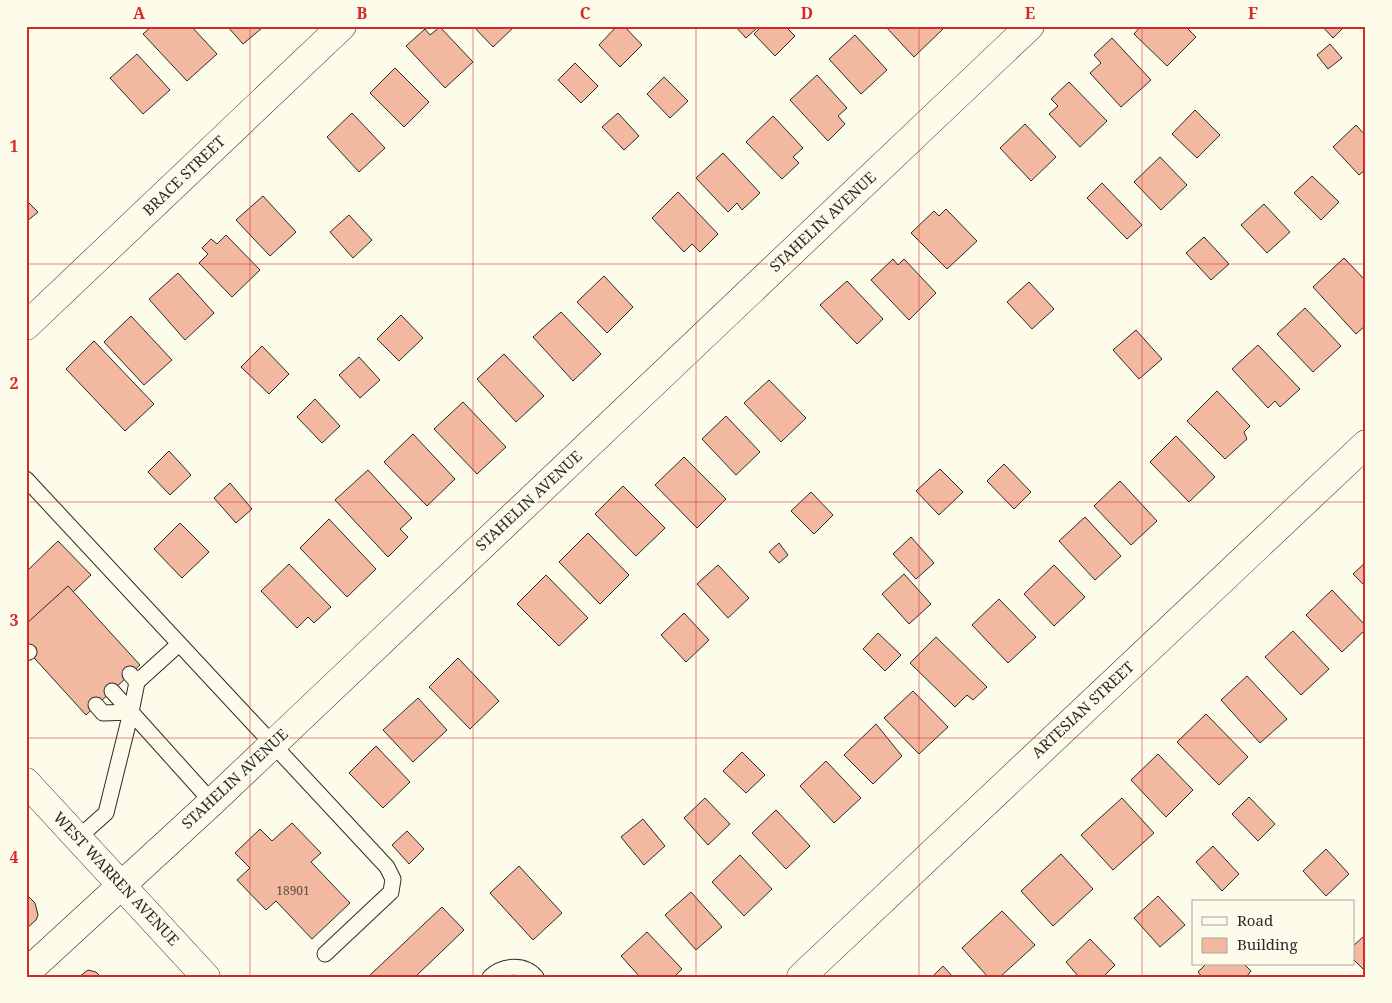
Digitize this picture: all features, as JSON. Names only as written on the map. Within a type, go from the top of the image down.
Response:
[{"type":"street","name":"BRACE STREET","points":[[26,326],[342,26]]},
{"type":"street","name":"STAHELIN AVENUE","points":[[26,973],[212,802],[1030,26]]},
{"type":"street","name":"ARTESIAN STREET","points":[[801,977],[1366,444]]},
{"type":"street","name":"WEST WARREN AVENUE","points":[[26,782],[206,977]]},
{"type":"lane","points":[[26,479],[387,867],[393,879],[391,892],[325,954]]},
{"type":"lane","points":[[78,838],[106,813],[131,712],[134,678],[179,644]]},
{"type":"lane","points":[[112,691],[212,802]]},
{"type":"lane","points":[[96,705],[103,713],[131,712]]},
{"type":"lane","points":[[490,977],[493,973],[517,965],[530,970],[536,977]]},
{"type":"building","points":[[152,26],[191,26],[217,54],[187,81],[143,34]]},
{"type":"building","points":[[227,26],[260,26],[262,28],[243,44]]},
{"type":"building","points":[[473,26],[515,26],[493,47]]},
{"type":"building","points":[[617,26],[624,26],[642,45],[620,67],[599,45]]},
{"type":"building","points":[[735,26],[759,26],[746,38]]},
{"type":"building","points":[[762,26],[785,26],[795,36],[775,56],[754,34]]},
{"type":"building","points":[[885,26],[940,26],[943,29],[914,57]]},
{"type":"building","points":[[1141,26],[1185,26],[1196,37],[1167,66],[1134,34]]},
{"type":"building","points":[[1322,26],[1345,26],[1333,38]]},
{"type":"building","points":[[440,27],[473,62],[445,88],[406,46],[425,29],[430,35]]},
{"type":"building","points":[[855,35],[887,70],[861,94],[829,59]]},
{"type":"building","points":[[1112,38],[1151,80],[1121,107],[1090,73],[1101,63],[1094,55]]},
{"type":"building","points":[[1330,44],[1342,58],[1328,69],[1317,55]]},
{"type":"building","points":[[137,54],[170,90],[143,114],[110,78]]},
{"type":"building","points":[[575,63],[598,86],[581,103],[558,80]]},
{"type":"building","points":[[395,68],[429,102],[404,127],[370,93]]},
{"type":"building","points":[[817,75],[847,108],[838,116],[845,124],[828,141],[790,100]]},
{"type":"building","points":[[664,77],[688,101],[670,118],[647,94]]},
{"type":"building","points":[[1069,82],[1107,121],[1080,147],[1049,114],[1058,106],[1051,99]]},
{"type":"building","points":[[1195,110],[1220,135],[1197,158],[1172,134]]},
{"type":"building","points":[[352,113],[385,148],[359,172],[327,137]]},
{"type":"building","points":[[618,113],[639,136],[624,150],[602,127]]},
{"type":"building","points":[[773,116],[803,148],[793,157],[799,163],[782,179],[746,142]]},
{"type":"building","points":[[1025,124],[1056,157],[1031,181],[1000,148]]},
{"type":"building","points":[[1356,125],[1366,136],[1366,169],[1359,175],[1333,147]]},
{"type":"building","points":[[723,153],[760,193],[742,210],[737,203],[728,212],[696,178]]},
{"type":"building","points":[[1160,157],[1187,185],[1161,210],[1134,182]]},
{"type":"building","points":[[1312,176],[1339,202],[1321,220],[1294,193]]},
{"type":"building","points":[[1102,183],[1142,225],[1127,239],[1087,198]]},
{"type":"building","points":[[678,192],[718,234],[700,252],[692,244],[684,252],[652,218]]},
{"type":"building","points":[[263,196],[296,232],[270,256],[236,220]]},
{"type":"building","points":[[26,200],[38,212],[26,222]]},
{"type":"building","points":[[1264,204],[1290,232],[1267,253],[1241,225]]},
{"type":"building","points":[[946,209],[977,241],[947,269],[911,233],[934,211],[939,216]]},
{"type":"building","points":[[349,215],[372,240],[353,258],[330,232]]},
{"type":"building","points":[[226,235],[260,270],[232,297],[199,263],[208,254],[202,248],[211,239],[217,244]]},
{"type":"building","points":[[1204,237],[1229,264],[1211,280],[1186,253]]},
{"type":"building","points":[[1344,258],[1366,281],[1366,325],[1356,334],[1313,287]]},
{"type":"building","points":[[893,259],[898,265],[904,259],[936,293],[909,320],[871,280]]},
{"type":"building","points":[[178,273],[214,313],[185,340],[149,299]]},
{"type":"building","points":[[604,276],[633,307],[607,333],[577,302]]},
{"type":"building","points":[[847,281],[883,319],[857,344],[820,305]]},
{"type":"building","points":[[1029,282],[1054,309],[1032,329],[1007,302]]},
{"type":"building","points":[[1305,308],[1341,346],[1313,372],[1277,334]]},
{"type":"building","points":[[561,312],[601,354],[573,381],[533,337]]},
{"type":"building","points":[[401,315],[423,338],[399,361],[377,339]]},
{"type":"building","points":[[131,316],[172,360],[144,385],[104,342]]},
{"type":"building","points":[[1136,330],[1162,359],[1139,379],[1113,350]]},
{"type":"building","points":[[94,341],[154,404],[125,431],[66,369]]},
{"type":"building","points":[[1258,345],[1300,389],[1280,407],[1275,401],[1268,408],[1232,369]]},
{"type":"building","points":[[262,346],[289,374],[269,394],[241,367]]},
{"type":"building","points":[[504,354],[544,396],[516,422],[477,379]]},
{"type":"building","points":[[359,357],[380,380],[360,398],[339,375]]},
{"type":"building","points":[[769,380],[806,418],[781,442],[744,403]]},
{"type":"building","points":[[1217,391],[1250,426],[1244,432],[1247,439],[1225,459],[1187,421]]},
{"type":"building","points":[[315,399],[340,426],[322,443],[297,417]]},
{"type":"building","points":[[463,402],[506,447],[477,474],[434,429]]},
{"type":"building","points":[[726,416],[760,452],[736,475],[702,439]]},
{"type":"building","points":[[413,434],[455,479],[427,506],[384,462]]},
{"type":"building","points":[[1176,436],[1215,477],[1189,502],[1150,462]]},
{"type":"building","points":[[169,451],[191,475],[170,495],[148,472]]},
{"type":"building","points":[[684,457],[726,499],[697,528],[655,485]]},
{"type":"building","points":[[1004,464],[1031,492],[1014,509],[987,481]]},
{"type":"building","points":[[940,469],[963,492],[939,515],[916,491]]},
{"type":"building","points":[[368,470],[412,518],[400,529],[408,537],[388,557],[335,500]]},
{"type":"building","points":[[1120,481],[1157,521],[1131,545],[1094,506]]},
{"type":"building","points":[[230,483],[252,509],[236,523],[214,498]]},
{"type":"building","points":[[623,486],[665,528],[636,556],[595,514]]},
{"type":"building","points":[[811,492],[833,515],[814,534],[791,511]]},
{"type":"building","points":[[1085,517],[1121,556],[1095,580],[1059,541]]},
{"type":"building","points":[[329,519],[376,569],[347,597],[300,548]]},
{"type":"building","points":[[180,523],[209,552],[182,578],[154,549]]},
{"type":"building","points":[[588,533],[629,575],[600,604],[559,562]]},
{"type":"building","points":[[911,537],[934,563],[916,579],[893,554]]},
{"type":"building","points":[[58,541],[91,575],[38,625],[26,626],[26,568],[28,570]]},
{"type":"building","points":[[779,543],[788,555],[779,563],[769,552]]},
{"type":"building","points":[[1366,562],[1366,587],[1353,574]]},
{"type":"building","points":[[289,564],[331,607],[314,623],[308,617],[297,628],[261,591]]},
{"type":"building","points":[[718,565],[749,598],[728,618],[697,584]]},
{"type":"building","points":[[1054,565],[1085,597],[1054,626],[1024,594]]},
{"type":"building","points":[[904,574],[931,604],[909,624],[882,594]]},
{"type":"building","points":[[546,575],[588,618],[559,646],[517,604]]},
{"type":"building","points":[[68,586],[140,665],[86,715],[26,649],[26,624]]},
{"type":"building","points":[[1332,590],[1366,626],[1366,629],[1342,652],[1306,615]]},
{"type":"building","points":[[999,599],[1036,637],[1008,663],[972,625]]},
{"type":"building","points":[[684,613],[709,640],[686,662],[661,635]]},
{"type":"building","points":[[1293,631],[1329,669],[1301,695],[1265,657]]},
{"type":"building","points":[[878,633],[901,655],[885,671],[863,649]]},
{"type":"building","points":[[936,637],[987,687],[973,700],[967,695],[955,707],[910,663]]},
{"type":"building","points":[[458,658],[499,701],[470,729],[429,687]]},
{"type":"building","points":[[1247,676],[1287,719],[1260,743],[1221,700]]},
{"type":"building","points":[[913,691],[948,727],[919,754],[884,718]]},
{"type":"building","points":[[418,698],[447,730],[413,762],[383,730]]},
{"type":"building","points":[[1206,714],[1248,757],[1219,785],[1177,742]]},
{"type":"building","points":[[876,724],[902,756],[873,784],[844,755]]},
{"type":"building","points":[[376,746],[410,782],[383,808],[349,773]]},
{"type":"building","points":[[742,752],[765,775],[746,793],[723,771]]},
{"type":"building","points":[[1158,754],[1193,790],[1166,817],[1131,780]]},
{"type":"building","points":[[826,761],[861,798],[834,823],[800,786]]},
{"type":"building","points":[[1249,797],[1275,824],[1258,841],[1232,814]]},
{"type":"building","points":[[705,798],[730,824],[708,845],[684,818]]},
{"type":"building","points":[[1122,798],[1154,833],[1113,870],[1081,835]]},
{"type":"building","points":[[776,810],[810,846],[786,869],[752,833]]},
{"type":"building","points":[[643,819],[665,846],[644,865],[621,837]]},
{"type":"building","points":[[292,823],[321,853],[311,862],[350,903],[312,939],[276,901],[266,910],[237,880],[250,868],[235,853],[260,829],[272,841]]},
{"type":"building","points":[[407,831],[424,849],[409,864],[392,845]]},
{"type":"building","points":[[1213,846],[1239,874],[1222,891],[1196,862]]},
{"type":"building","points":[[1326,849],[1349,874],[1326,896],[1303,871]]},
{"type":"building","points":[[1061,854],[1093,889],[1053,926],[1021,891]]},
{"type":"building","points":[[740,855],[772,889],[744,916],[712,882]]},
{"type":"building","points":[[519,866],[562,913],[533,940],[490,893]]},
{"type":"building","points":[[691,892],[722,927],[696,950],[665,915]]},
{"type":"building","points":[[26,894],[35,903],[38,915],[36,920],[26,929]]},
{"type":"building","points":[[1158,896],[1185,925],[1160,947],[1134,918]]},
{"type":"building","points":[[442,907],[464,930],[415,977],[368,977]]},
{"type":"building","points":[[1002,911],[1035,945],[1000,977],[988,977],[962,948]]},
{"type":"building","points":[[647,932],[682,969],[674,977],[640,977],[621,956]]},
{"type":"building","points":[[1363,937],[1366,940],[1366,972],[1354,960],[1354,945]]},
{"type":"building","points":[[1090,939],[1115,965],[1103,977],[1079,977],[1066,962]]},
{"type":"building","points":[[943,966],[953,977],[932,977]]},
{"type":"building","points":[[1204,966],[1246,966],[1251,971],[1246,977],[1202,977],[1198,972]]},
{"type":"building","points":[[88,970],[96,972],[101,977],[79,977]]}]
